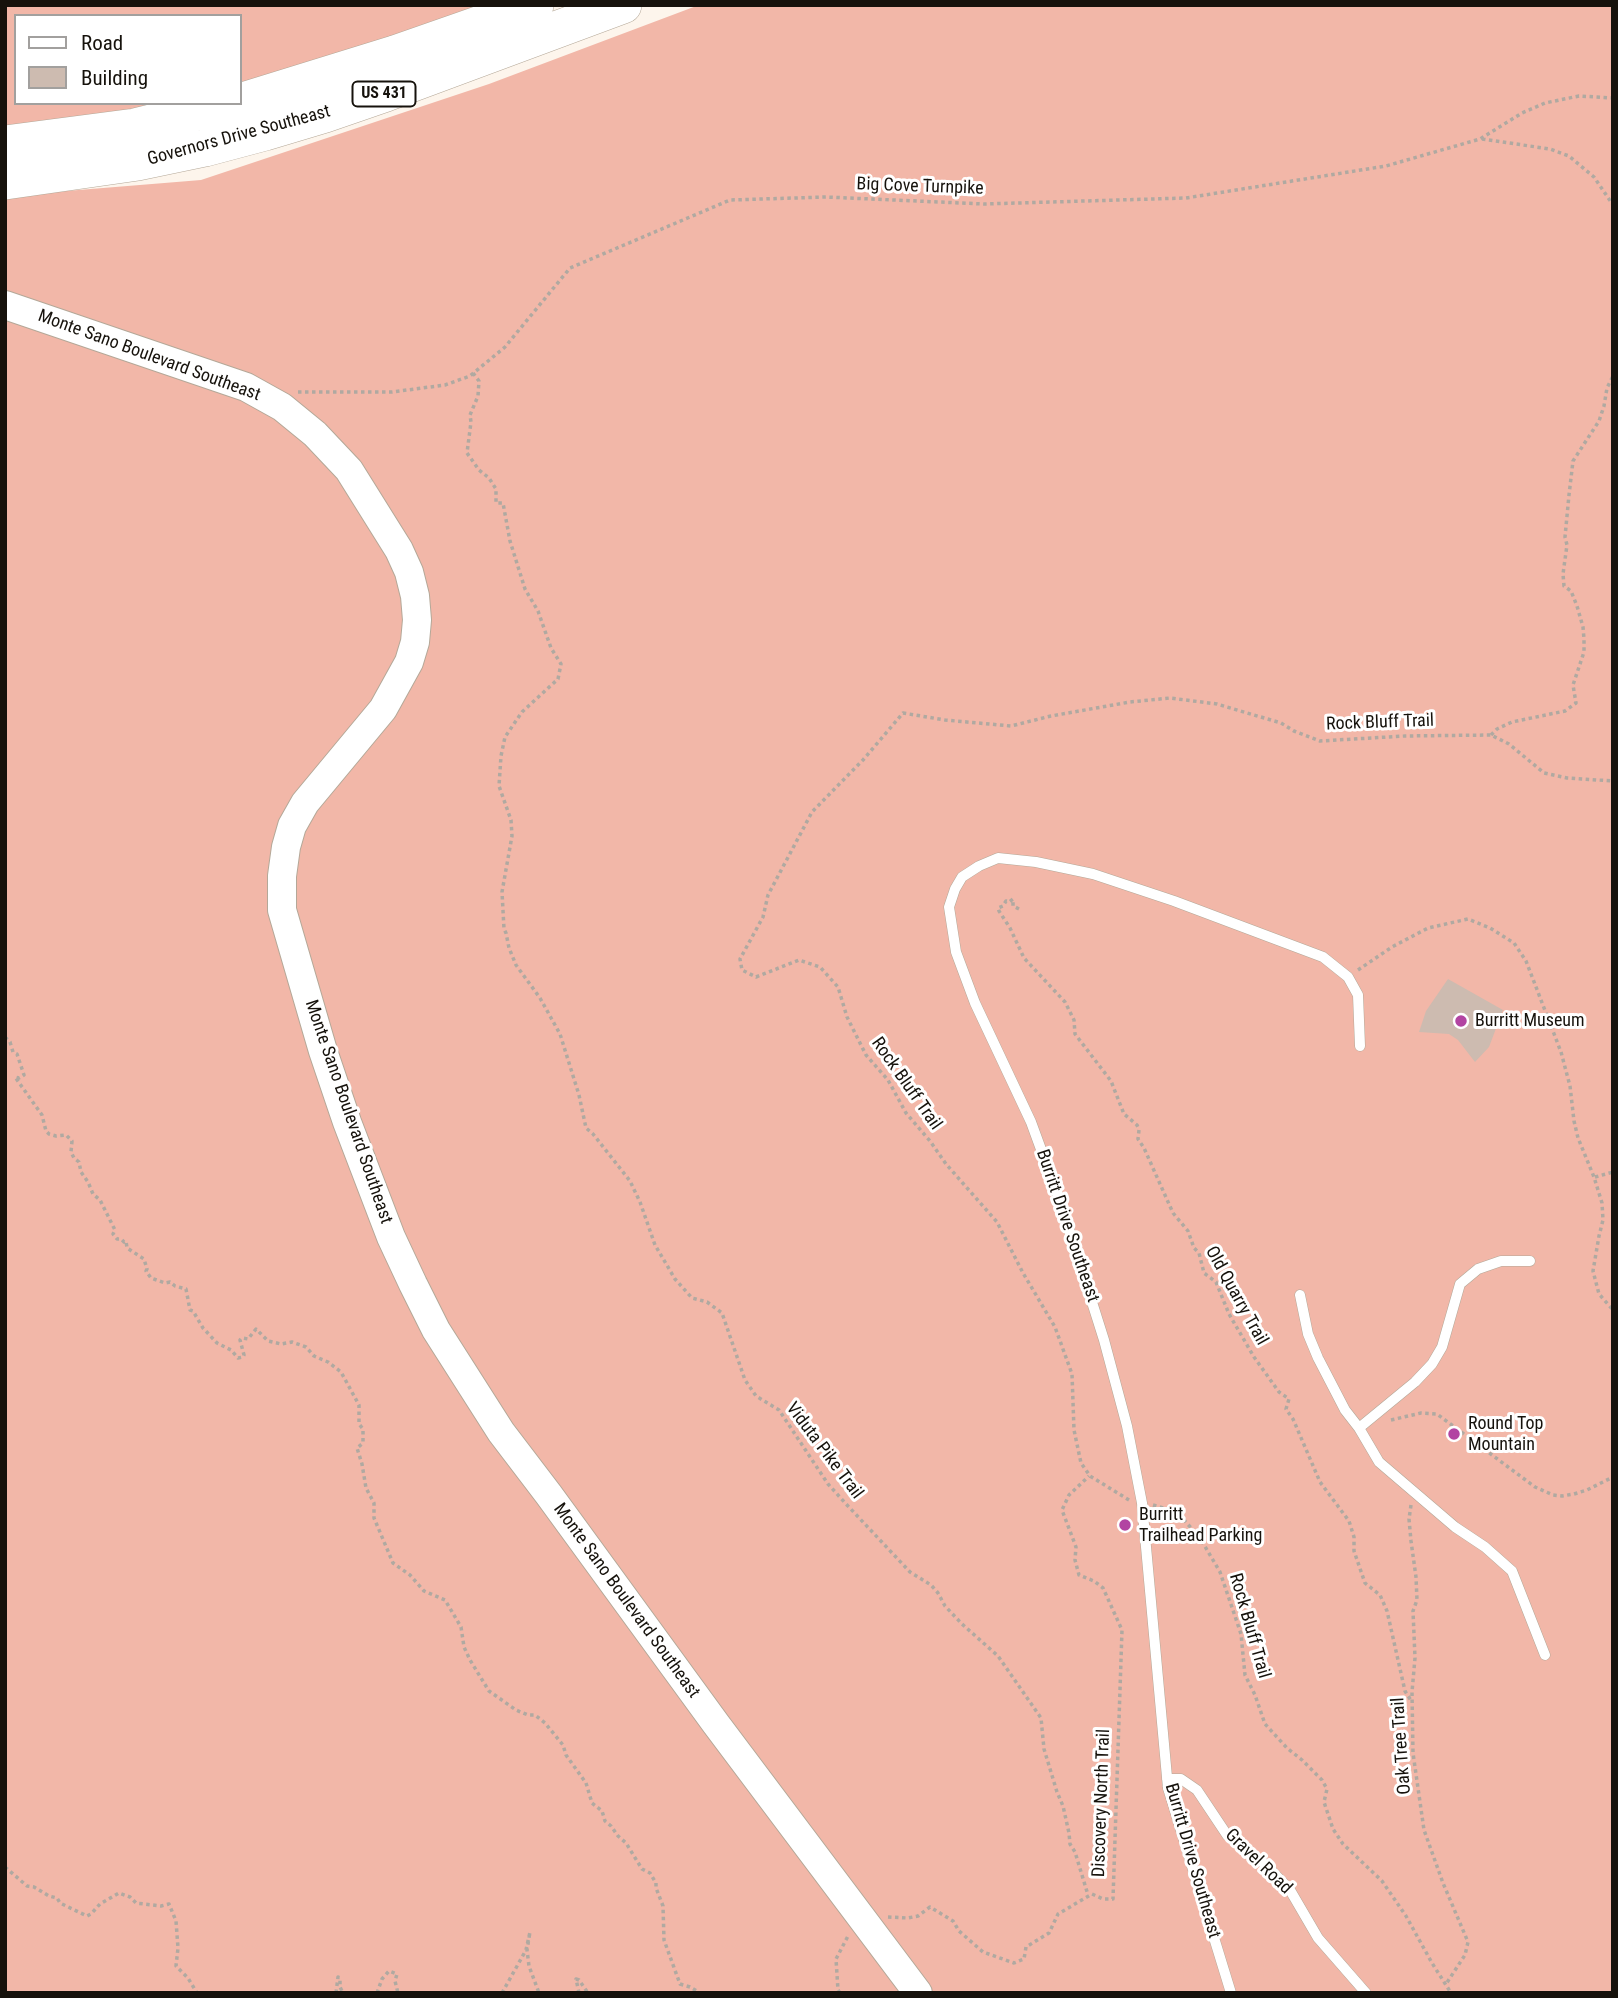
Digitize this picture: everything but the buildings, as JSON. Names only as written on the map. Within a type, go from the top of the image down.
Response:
[{"type":"highway","name":"Governors Drive Southeast","points":[[242,101],[395,54],[535,5]]},
{"type":"highway","name":"Governors Drive Southeast","points":[[5,181],[138,162],[265,132],[386,93],[623,5]]},
{"type":"highway","name":"Governors Drive Southeast","points":[[5,144],[135,127],[225,105]]},
{"type":"street","name":"Monte Sano Boulevard Southeast","points":[[5,305],[246,387],[282,407],[315,434],[349,470],[399,550],[409,572],[415,596],[417,620],[415,642],[409,662],[383,709],[304,803],[292,825],[282,876],[282,910],[323,1051],[357,1148],[391,1237],[436,1330],[501,1432],[918,1993]]},
{"type":"lane","name":"Burritt Drive Southeast","points":[[1231,1993],[1168,1788],[1142,1503],[1127,1426],[1104,1340],[1061,1204],[1031,1122],[975,1003],[956,953],[949,907],[962,877],[979,866],[998,858],[1047,864],[1093,874],[1174,901],[1323,957],[1349,977]]},
{"type":"lane","points":[[1349,977],[1358,995],[1360,1046]]},
{"type":"lane","points":[[1359,1428],[1432,1364],[1443,1347],[1460,1284],[1478,1269],[1501,1261],[1530,1261]]},
{"type":"lane","points":[[1300,1295],[1308,1334],[1318,1358],[1345,1410],[1379,1462],[1512,1571],[1545,1655]]},
{"type":"lane","name":"Gravel Road","points":[[1167,1779],[1181,1779],[1197,1790],[1227,1835],[1267,1866],[1290,1890],[1318,1938],[1366,1993]]},
{"type":"path","name":"Big Cove Turnpike","points":[[282,407],[293,392],[392,392],[445,385],[473,373],[506,347],[570,268],[730,200],[826,197],[984,204],[1186,198],[1386,166],[1480,139],[1522,113],[1545,103],[1579,96],[1613,98]]},
{"type":"path","points":[[1480,139],[1550,149],[1569,156],[1594,177],[1613,205]]},
{"type":"path","name":"Viduta Pike Trail","points":[[473,373],[479,381],[478,396],[470,415],[467,453],[496,489],[496,503],[503,503],[510,541],[525,589],[538,611],[551,648],[561,664],[558,679],[522,712],[505,737],[501,756],[499,786],[511,820],[512,836],[502,892],[504,929],[509,948],[516,965],[540,998],[560,1034],[586,1128],[630,1181],[655,1245],[674,1279],[692,1298],[707,1302],[722,1313],[745,1380],[756,1396],[779,1410],[828,1484],[847,1505],[910,1572],[931,1585],[945,1606],[962,1624],[998,1656],[1041,1718],[1044,1749],[1063,1806],[1070,1844],[1088,1895]]},
{"type":"path","points":[[1613,376],[1607,388],[1600,421],[1573,461],[1569,495],[1564,586],[1571,591],[1577,606],[1584,639],[1584,652],[1573,685],[1576,703],[1565,711],[1512,722],[1491,735],[1509,744],[1544,773],[1567,778],[1613,781]]},
{"type":"path","name":"Rock Bluff Trail","points":[[1451,1993],[1382,1881],[1343,1844],[1333,1829],[1324,1802],[1327,1789],[1322,1780],[1265,1724],[1245,1675],[1241,1634],[1220,1572],[1200,1538],[1177,1512],[1136,1503],[1118,1494],[1090,1476],[1081,1463],[1074,1430],[1072,1374],[1055,1327],[997,1222],[946,1164],[906,1113],[888,1080],[866,1055],[847,1017],[838,987],[820,967],[799,960],[756,977],[742,970],[740,959],[763,917],[768,895],[812,812],[863,760],[903,713],[1011,726],[1130,702],[1170,698],[1217,704],[1281,723],[1320,741],[1491,735]]},
{"type":"path","name":"Old Quarry Trail","points":[[1019,909],[1013,906],[1013,900],[1006,901],[998,908],[1024,958],[1065,1002],[1074,1020],[1075,1034],[1111,1082],[1124,1114],[1137,1125],[1138,1139],[1173,1213],[1188,1231],[1194,1248],[1199,1253],[1204,1273],[1216,1282],[1229,1314],[1254,1357],[1279,1392],[1289,1398],[1286,1409],[1293,1419],[1320,1482],[1349,1521],[1354,1537],[1354,1551],[1365,1583],[1380,1595],[1387,1611],[1405,1691],[1412,1702]]},
{"type":"path","points":[[1349,977],[1392,947],[1428,928],[1468,919],[1490,928],[1514,943],[1527,961],[1561,1052],[1570,1086],[1578,1138],[1602,1203],[1603,1220],[1593,1271],[1599,1294],[1613,1310]]},
{"type":"path","points":[[5,1037],[13,1052],[18,1054],[24,1074],[19,1079],[15,1077],[42,1115],[46,1131],[56,1136],[66,1135],[72,1141],[71,1152],[79,1161],[81,1172],[93,1194],[100,1200],[115,1230],[113,1234],[126,1241],[127,1248],[144,1259],[146,1271],[151,1278],[186,1289],[190,1310],[203,1328],[217,1343],[238,1357],[244,1355],[240,1340],[248,1339],[256,1329],[268,1341],[281,1344],[292,1342],[306,1347],[314,1356],[341,1372],[359,1405],[363,1443],[357,1448],[366,1488],[374,1503],[374,1518],[393,1563],[410,1575],[418,1587],[445,1600],[461,1627],[464,1647],[470,1660],[489,1691],[516,1710],[535,1715],[563,1745],[566,1755],[586,1783],[592,1803],[602,1811],[605,1821],[626,1843],[642,1869],[650,1873],[656,1883],[663,1906],[664,1940],[680,1984],[700,1993]]},
{"type":"path","points":[[1594,1177],[1613,1172]]},
{"type":"path","points":[[1375,1415],[1390,1420],[1420,1413],[1437,1414],[1535,1487],[1553,1495],[1562,1496],[1587,1490],[1613,1477]]},
{"type":"path","name":"Discovery North Trail","points":[[864,1922],[874,1913],[892,1918],[918,1916],[930,1907],[953,1921],[983,1952],[1014,1963],[1024,1959],[1026,1947],[1049,1933],[1058,1914],[1088,1895],[1113,1899],[1122,1630],[1103,1588],[1094,1580],[1080,1575],[1075,1560],[1076,1547],[1062,1510],[1069,1495],[1090,1476]]},
{"type":"path","name":"Oak Tree Trail","points":[[1417,1495],[1410,1506],[1409,1519],[1417,1600],[1413,1611],[1413,1753],[1424,1830],[1468,1942],[1465,1955],[1446,1984]]},
{"type":"path","points":[[5,1867],[27,1886],[57,1898],[60,1903],[87,1916],[100,1904],[119,1893],[130,1897],[136,1903],[161,1906],[169,1904],[176,1921],[176,1966],[197,1993]]},
{"type":"path","points":[[840,1993],[836,1959],[845,1939],[864,1922]]},
{"type":"path","points":[[502,1993],[526,1950],[530,1932],[528,1966],[539,1993]]},
{"type":"path","points":[[377,1993],[389,1970],[397,1974],[395,1981],[398,1993]]},
{"type":"path","points":[[336,1993],[338,1977],[343,1993]]},
{"type":"path","points":[[579,1993],[576,1979],[588,1993]]},
{"type":"shaded area","points":[[5,5],[532,5],[242,101],[242,14],[14,14],[14,105],[222,105],[5,144]]},
{"type":"shaded area","points":[[699,5],[1613,5],[1613,1993],[5,1993],[5,196],[201,180],[489,84]]},
{"type":"place","name":"Burritt Museum","points":[[1461,1021]]},
{"type":"place","name":"Round Top Mountain","points":[[1454,1434]]},
{"type":"place","name":"Burritt Trailhead Parking","points":[[1125,1525]]}]
